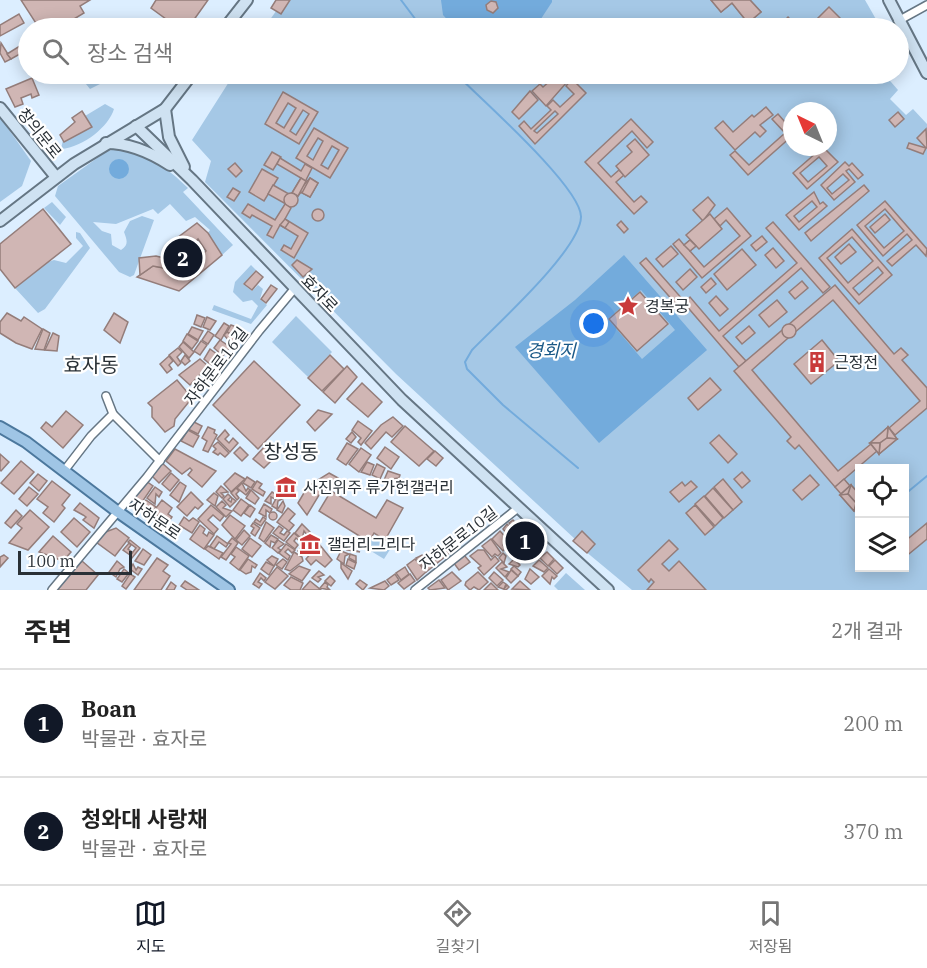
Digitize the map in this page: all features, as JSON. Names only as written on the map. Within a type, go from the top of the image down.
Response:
[{"type":"main road","name":"자하문로","points":[[0,427],[26,442],[118,512],[229,590]]},
{"type":"street","points":[[233,18],[247,0]]},
{"type":"street","points":[[882,0],[894,18]]},
{"type":"street","points":[[889,0],[895,18]]},
{"type":"street","points":[[908,18],[927,5]]},
{"type":"street","points":[[909,43],[927,73]]},
{"type":"street","points":[[909,47],[927,83]]},
{"type":"street","points":[[0,221],[56,177],[106,143],[165,109],[184,84]]},
{"type":"street","name":"창의문로","points":[[0,108],[56,177]]},
{"type":"street","points":[[165,109],[169,137],[192,180]]},
{"type":"street","name":"효자로","points":[[136,126],[192,180],[402,400],[608,590]]},
{"type":"street","points":[[106,143],[123,143],[146,151],[192,180]]},
{"type":"street","name":"자하문로16길","points":[[52,590],[160,461],[259,331],[295,288]]},
{"type":"street","points":[[106,396],[113,414],[160,461]]},
{"type":"street","points":[[64,471],[91,436],[113,414]]},
{"type":"street","name":"자하문로10길","points":[[415,590],[518,508]]},
{"type":"shaded area","points":[[284,0],[865,0],[875,18],[271,18]]},
{"type":"shaded area","points":[[86,84],[100,84],[90,89]]},
{"type":"shaded area","name":"경복궁","points":[[228,84],[893,84],[898,90],[890,99],[906,115],[913,109],[927,124],[927,590],[632,590],[573,541],[575,539],[396,374],[205,182],[211,161],[192,140]]},
{"type":"shaded area","points":[[105,104],[114,109],[101,129],[87,140],[61,149],[63,140],[64,142],[91,127],[85,116]]},
{"type":"shaded area","points":[[0,117],[31,161],[22,186],[0,202]]},
{"type":"shaded area","points":[[126,147],[152,159],[188,188],[183,192],[233,245],[222,255],[208,233],[210,230],[195,217],[186,221],[170,204],[158,214],[153,209],[116,224],[93,222],[102,231],[111,234],[112,245],[121,250],[126,244],[124,232],[130,221],[142,216],[154,220],[134,275],[130,277],[119,272],[55,196],[58,186],[107,151]]},
{"type":"shaded area","points":[[52,202],[66,217],[60,225],[44,208]]},
{"type":"shaded area","points":[[76,232],[80,233],[90,248],[45,309],[38,313],[15,288],[48,262],[54,260],[66,263],[83,246],[76,238]]},
{"type":"shaded area","points":[[251,265],[256,270],[243,284],[252,291],[258,285],[263,289],[260,299],[267,305],[251,324],[212,310],[214,305],[251,319],[258,306],[252,300],[243,302],[233,292],[235,282]]},
{"type":"shaded area","points":[[296,316],[332,352],[308,377],[272,342]]},
{"type":"shaded area","points":[[373,537],[391,548],[384,559],[366,548]]},
{"type":"shaded area","points":[[566,573],[585,590],[558,590],[554,586]]},
{"type":"water","points":[[441,0],[552,0],[542,18],[446,18],[443,15]]},
{"type":"water","points":[[115,159],[123,159],[129,165],[129,173],[123,179],[115,179],[109,173],[109,165]]},
{"type":"water","name":"경회지","points":[[624,255],[707,350],[599,443],[515,347],[575,300]],"holes":[[[641,290],[675,330],[642,359],[608,319]]]},
{"type":"building","points":[[21,0],[90,0],[80,6],[84,13],[76,18],[33,18]]},
{"type":"building","points":[[156,0],[208,0],[195,18],[165,18],[151,8]]},
{"type":"building","points":[[276,0],[290,0],[281,14],[271,8]]},
{"type":"building","points":[[711,0],[750,0],[761,12],[754,18],[744,18],[732,3],[721,12]]},
{"type":"building","points":[[711,0],[750,0],[761,12],[754,18],[744,18],[732,3],[721,12]]},
{"type":"building","points":[[491,1],[496,2],[498,8],[493,13],[487,10],[486,5]]},
{"type":"building","points":[[829,7],[840,18],[818,18]]},
{"type":"building","points":[[19,14],[21,18],[18,18],[18,26],[0,36],[0,25]]},
{"type":"building","points":[[1,43],[11,59],[5,62],[0,53]]},
{"type":"building","points":[[18,47],[18,55],[11,59],[7,54]]},
{"type":"building","points":[[18,84],[34,84],[39,95],[32,98],[31,94],[21,98],[23,104],[15,107],[6,89]]},
{"type":"building","points":[[540,84],[543,87],[546,84],[565,84],[546,106],[532,91]]},
{"type":"building","points":[[568,84],[577,84],[586,93],[535,144],[519,126],[524,121],[531,129],[551,110],[547,106],[553,100],[560,107],[574,94],[566,86]],"holes":[[[555,111],[558,114],[537,133],[534,131]]]},
{"type":"building","points":[[530,91],[538,100],[519,119],[512,112]]},
{"type":"building","points":[[283,92],[318,112],[299,144],[265,124]],"holes":[[[288,103],[296,108],[284,128],[276,123]],[[303,110],[309,114],[296,135],[290,131]]]},
{"type":"building","points":[[766,107],[773,115],[760,125],[766,131],[760,137],[755,132],[735,150],[715,128],[723,121],[733,132],[752,115],[754,117]]},
{"type":"building","points":[[82,111],[92,127],[64,142],[60,135],[75,122],[72,118]]},
{"type":"building","points":[[898,112],[904,119],[895,127],[889,120]]},
{"type":"building","points":[[778,114],[783,120],[783,131],[772,119]]},
{"type":"building","points":[[631,119],[653,142],[647,148],[632,131],[598,163],[611,177],[619,170],[624,175],[616,182],[634,202],[641,196],[647,202],[634,214],[585,162]]},
{"type":"building","points":[[314,128],[348,148],[330,178],[296,158]],"holes":[[[318,138],[323,141],[313,160],[307,156]],[[332,146],[339,150],[328,169],[321,165]]]},
{"type":"building","points":[[926,129],[927,147],[926,148],[917,138]]},
{"type":"building","points":[[783,135],[783,144],[748,175],[730,155],[735,151],[749,165]]},
{"type":"building","points":[[635,139],[649,155],[625,177],[616,166],[632,152],[627,146]]},
{"type":"building","points":[[909,143],[926,148],[923,154],[907,148]]},
{"type":"building","points":[[272,152],[281,157],[273,170],[264,165]]},
{"type":"building","points":[[813,156],[832,156],[838,162],[807,189],[793,173]],"holes":[[[819,157],[827,166],[808,182],[800,173]]]},
{"type":"building","points":[[280,158],[301,171],[305,164],[312,168],[303,186],[310,178],[318,183],[310,197],[301,192],[298,196],[292,193],[301,178],[277,164]]},
{"type":"building","points":[[845,162],[849,166],[852,163],[863,175],[858,179],[849,169],[846,171],[855,182],[834,200],[821,185]],"holes":[[[843,174],[849,180],[832,194],[827,188]]]},
{"type":"building","points":[[235,163],[242,171],[236,177],[228,169]]},
{"type":"building","points":[[262,169],[278,178],[264,201],[249,192]]},
{"type":"building","points":[[301,178],[306,181],[298,196],[292,193]]},
{"type":"building","points":[[310,178],[318,183],[310,197],[302,193]]},
{"type":"building","points":[[273,185],[289,194],[284,203],[268,194]]},
{"type":"building","points":[[864,185],[869,191],[811,241],[805,233]]},
{"type":"building","points":[[233,188],[240,192],[234,201],[227,197]]},
{"type":"building","points":[[814,192],[820,204],[823,202],[827,206],[799,230],[786,215]],"holes":[[[812,201],[817,207],[799,222],[794,216]]]},
{"type":"building","points":[[291,193],[296,195],[298,200],[296,205],[291,207],[286,205],[284,200],[286,195]]},
{"type":"building","points":[[708,197],[715,205],[703,221],[693,210]]},
{"type":"building","points":[[885,201],[927,249],[926,256],[916,245],[892,266],[887,261],[912,240],[907,234],[883,256],[857,225]],"holes":[[[885,209],[904,231],[884,248],[865,226]]]},
{"type":"building","points":[[248,204],[275,220],[285,204],[291,208],[285,219],[308,233],[294,258],[281,250],[284,245],[291,249],[298,236],[280,225],[273,238],[267,235],[272,226],[252,215],[250,218],[242,213]]},
{"type":"building","points":[[727,208],[751,236],[702,278],[673,244],[679,239],[684,245],[690,240],[696,246],[690,251],[704,267],[740,236],[726,220],[720,226],[714,219]]},
{"type":"building","points":[[43,209],[71,244],[15,288],[0,269],[0,244]]},
{"type":"building","points":[[320,209],[324,215],[320,221],[316,221],[312,213]]},
{"type":"building","points":[[710,214],[722,229],[699,249],[686,235]]},
{"type":"building","points":[[885,214],[890,220],[875,233],[870,227]]},
{"type":"building","points":[[285,219],[289,222],[285,228],[280,225]]},
{"type":"building","points":[[621,221],[628,229],[624,233],[617,225]]},
{"type":"building","points":[[773,222],[830,287],[823,293],[801,268],[723,336],[746,361],[739,367],[684,303],[690,297],[719,331],[797,263],[766,228]]},
{"type":"building","points":[[197,223],[208,233],[222,255],[179,291],[137,277],[153,266],[169,269],[177,248],[173,247],[177,238]],"holes":[[[198,239],[206,251],[191,266],[194,256],[189,255],[191,247]]]},
{"type":"building","points":[[852,229],[892,275],[859,304],[819,258]],"holes":[[[852,237],[873,261],[848,283],[827,258]],[[878,267],[883,273],[859,295],[853,288]]]},
{"type":"building","points":[[762,236],[767,242],[756,251],[751,245]]},
{"type":"building","points":[[690,240],[696,246],[690,251],[684,245]]},
{"type":"building","points":[[849,244],[856,252],[841,264],[835,257]]},
{"type":"building","points":[[671,246],[678,254],[663,267],[656,259]]},
{"type":"building","points":[[773,248],[784,261],[776,268],[765,255]]},
{"type":"building","points":[[742,249],[756,265],[727,290],[714,274]]},
{"type":"building","points":[[156,256],[172,260],[169,269],[153,266],[140,275],[139,258]]},
{"type":"building","points":[[646,258],[685,302],[686,306],[681,310],[640,263]]},
{"type":"building","points":[[297,260],[312,269],[303,277],[292,265]]},
{"type":"building","points":[[690,269],[697,277],[683,290],[676,282]]},
{"type":"building","points":[[256,271],[263,277],[252,290],[244,284]]},
{"type":"building","points":[[711,278],[716,284],[706,293],[701,287]]},
{"type":"building","points":[[802,281],[808,288],[795,299],[789,292]]},
{"type":"building","points":[[271,285],[277,289],[266,303],[261,299]]},
{"type":"building","points":[[835,285],[894,354],[901,348],[908,355],[902,360],[927,388],[927,408],[895,435],[889,428],[920,401],[833,300],[787,339],[752,370],[838,471],[871,444],[877,451],[862,464],[855,464],[855,470],[835,487],[799,445],[795,449],[787,441],[791,437],[734,371]]},
{"type":"building","points":[[640,292],[668,324],[637,351],[609,319]]},
{"type":"building","points":[[716,296],[728,309],[720,316],[709,303]]},
{"type":"building","points":[[777,300],[787,312],[769,327],[759,315]]},
{"type":"building","points":[[7,313],[21,321],[24,317],[42,329],[32,349],[0,333],[0,322]]},
{"type":"building","points":[[114,313],[128,322],[120,343],[104,330]]},
{"type":"building","points":[[197,315],[205,318],[201,327],[194,324]]},
{"type":"building","points":[[207,317],[216,321],[210,330],[203,327]]},
{"type":"building","points":[[224,323],[229,326],[221,340],[215,336]]},
{"type":"building","points":[[789,324],[794,326],[796,331],[794,336],[789,338],[784,336],[782,331],[784,326]]},
{"type":"building","points":[[231,325],[242,329],[237,337],[227,332]]},
{"type":"building","points":[[749,326],[755,333],[742,344],[736,337]]},
{"type":"building","points":[[192,327],[203,331],[198,340],[188,334]]},
{"type":"building","points":[[43,329],[50,333],[44,350],[35,349]]},
{"type":"building","points":[[208,331],[214,335],[208,344],[202,340]]},
{"type":"building","points":[[227,332],[237,338],[232,344],[224,335]]},
{"type":"building","points":[[53,333],[59,336],[57,351],[45,350]]},
{"type":"building","points":[[187,334],[198,341],[192,349],[183,341]]},
{"type":"building","points":[[220,340],[230,347],[223,356],[214,348]]},
{"type":"building","name":"근정전","points":[[822,340],[839,361],[811,384],[794,364]]},
{"type":"building","points":[[201,341],[207,345],[200,355],[194,351]]},
{"type":"building","points":[[183,342],[194,352],[189,358],[179,347]]},
{"type":"building","points":[[178,348],[182,352],[177,357],[181,363],[178,366],[169,355]]},
{"type":"building","points":[[210,349],[222,358],[217,364],[213,362],[211,365],[204,359]]},
{"type":"building","points":[[185,355],[190,361],[185,365],[181,361]]},
{"type":"building","points":[[330,355],[344,369],[322,391],[308,378]]},
{"type":"building","points":[[169,356],[173,361],[169,365],[172,369],[167,373],[160,364]]},
{"type":"building","points":[[200,359],[208,366],[190,385],[179,375]]},
{"type":"building","points":[[254,361],[300,405],[258,449],[213,405]]},
{"type":"building","points":[[347,366],[357,377],[335,403],[323,392]]},
{"type":"building","points":[[710,378],[721,390],[698,410],[688,398]]},
{"type":"building","points":[[177,380],[192,398],[175,419],[174,426],[165,432],[152,417],[152,407],[148,403]]},
{"type":"building","points":[[362,383],[382,402],[368,417],[347,399]]},
{"type":"building","points":[[318,410],[332,414],[315,431],[307,422]]},
{"type":"building","points":[[66,411],[83,425],[63,448],[41,428],[46,422],[52,427]]},
{"type":"building","points":[[393,417],[403,426],[392,437],[386,432],[371,449],[365,443],[381,425]]},
{"type":"building","points":[[358,421],[372,431],[361,445],[358,442],[361,438],[352,430]]},
{"type":"building","points":[[194,422],[202,426],[198,434],[188,429]]},
{"type":"building","points":[[405,426],[434,451],[419,466],[391,442]]},
{"type":"building","points":[[208,427],[215,430],[214,433],[217,435],[208,452],[203,450],[207,441],[202,438]]},
{"type":"building","points":[[888,427],[897,439],[879,454],[870,443]]},
{"type":"building","points":[[888,427],[887,438],[880,443],[870,443]]},
{"type":"building","points":[[889,428],[897,439],[887,438]]},
{"type":"building","points":[[188,430],[199,436],[193,447],[181,441]]},
{"type":"building","points":[[225,430],[229,435],[225,439],[229,443],[233,438],[238,443],[230,452],[217,439]]},
{"type":"building","points":[[352,432],[356,437],[351,443],[346,439]]},
{"type":"building","points":[[719,435],[737,454],[728,463],[710,443]]},
{"type":"building","points":[[887,438],[897,439],[879,454],[880,443]]},
{"type":"building","points":[[218,442],[229,453],[225,457],[213,452],[216,449],[213,446]]},
{"type":"building","points":[[347,443],[358,449],[346,465],[337,459]]},
{"type":"building","points":[[880,443],[879,454],[871,444]]},
{"type":"building","points":[[265,446],[276,456],[264,468],[253,459]]},
{"type":"building","points":[[240,447],[248,455],[242,461],[234,453]]},
{"type":"building","points":[[385,447],[399,457],[391,469],[377,458]]},
{"type":"building","points":[[361,448],[371,455],[359,472],[349,464]]},
{"type":"building","points":[[175,449],[216,471],[202,487],[188,475],[192,470],[190,468],[182,474],[166,461]]},
{"type":"building","points":[[435,451],[443,458],[436,466],[427,459]]},
{"type":"building","points":[[0,454],[9,462],[1,471],[0,470]]},
{"type":"building","points":[[21,461],[34,472],[14,494],[1,483]]},
{"type":"building","points":[[367,462],[374,465],[370,475],[361,472]]},
{"type":"building","points":[[162,463],[171,471],[159,483],[151,475]]},
{"type":"building","points":[[377,464],[385,468],[380,479],[372,475]]},
{"type":"building","points":[[388,471],[400,475],[399,478],[384,480]]},
{"type":"building","points":[[742,472],[750,481],[742,488],[734,479]]},
{"type":"building","points":[[171,473],[179,480],[170,491],[162,484]]},
{"type":"building","points":[[235,473],[245,479],[231,492],[224,484]]},
{"type":"building","points":[[329,473],[338,478],[336,486],[319,495],[307,515],[298,503],[308,486]]},
{"type":"building","points":[[38,474],[47,481],[39,491],[30,483]]},
{"type":"building","points":[[810,475],[819,485],[802,500],[793,490]]},
{"type":"building","points":[[247,477],[255,482],[251,488],[243,483]]},
{"type":"building","points":[[723,479],[742,502],[733,510],[714,487]]},
{"type":"building","points":[[844,479],[850,486],[841,494],[835,487]]},
{"type":"building","points":[[52,481],[70,495],[62,505],[65,508],[54,522],[43,513],[48,507],[37,499]]},
{"type":"building","points":[[146,481],[153,486],[140,505],[132,499]]},
{"type":"building","points":[[257,481],[262,484],[259,488],[265,492],[263,496],[252,489]]},
{"type":"building","points":[[691,481],[697,487],[679,502],[670,492],[682,482],[685,486]]},
{"type":"building","points":[[180,482],[186,486],[179,502],[170,495]]},
{"type":"building","points":[[242,483],[246,491],[248,488],[250,490],[246,495],[237,488]]},
{"type":"building","points":[[851,485],[855,489],[855,510],[854,511],[840,495]]},
{"type":"building","points":[[851,485],[851,491],[846,496],[840,495]]},
{"type":"building","points":[[851,485],[855,489],[855,502],[848,494]]},
{"type":"building","points":[[221,486],[228,492],[221,493],[224,496],[222,498],[216,492]]},
{"type":"building","points":[[29,487],[38,494],[27,506],[19,499]]},
{"type":"building","points":[[155,487],[162,492],[159,497],[156,494],[155,504],[147,498]]},
{"type":"building","points":[[236,488],[239,491],[236,494],[239,498],[237,500],[231,493]]},
{"type":"building","points":[[713,488],[733,510],[724,518],[705,496]]},
{"type":"building","points":[[251,490],[259,498],[255,504],[246,498]]},
{"type":"building","points":[[331,491],[376,518],[387,500],[403,508],[385,540],[374,533],[369,542],[319,511]]},
{"type":"building","points":[[191,492],[203,504],[198,509],[195,507],[187,516],[177,507]]},
{"type":"building","points":[[272,492],[277,495],[275,499],[271,497],[271,504],[265,501]]},
{"type":"building","points":[[214,493],[218,496],[215,506],[207,500]]},
{"type":"building","points":[[228,494],[231,497],[228,500],[231,502],[232,498],[236,501],[230,507],[223,499]]},
{"type":"building","points":[[848,494],[855,502],[854,511],[840,495]]},
{"type":"building","points":[[704,496],[723,518],[715,526],[695,504]]},
{"type":"building","points":[[277,497],[282,499],[278,501],[277,509],[272,506]]},
{"type":"building","points":[[241,499],[249,505],[241,516],[233,510]]},
{"type":"building","points":[[146,500],[156,507],[150,515],[140,508]]},
{"type":"building","points":[[162,500],[172,508],[168,514],[172,517],[168,523],[153,512]]},
{"type":"building","points":[[222,501],[226,505],[223,508],[232,511],[226,517],[216,507]]},
{"type":"building","points":[[283,501],[285,506],[282,513],[277,510]]},
{"type":"building","points":[[80,503],[99,518],[94,528],[83,520],[86,517],[74,510]]},
{"type":"building","points":[[264,504],[272,509],[270,513],[266,510],[266,517],[259,513]]},
{"type":"building","points":[[211,505],[224,516],[220,521],[213,515],[208,520],[218,529],[214,534],[198,519]]},
{"type":"building","points":[[250,505],[255,509],[250,517],[244,513]]},
{"type":"building","points":[[695,505],[714,527],[705,535],[686,513]]},
{"type":"building","points":[[288,508],[295,514],[289,521],[294,525],[289,531],[277,522]]},
{"type":"building","points":[[16,510],[22,516],[11,528],[5,523]]},
{"type":"building","points":[[30,510],[49,527],[28,550],[9,543],[22,528],[17,524]]},
{"type":"building","points":[[273,512],[277,516],[273,520],[269,516]]},
{"type":"building","points":[[230,515],[245,526],[235,539],[222,525]]},
{"type":"building","points":[[184,517],[189,521],[193,518],[199,522],[192,533],[179,525]]},
{"type":"building","points":[[263,517],[266,519],[261,526],[254,522],[256,519],[260,522]]},
{"type":"building","points":[[74,518],[90,532],[77,547],[61,532]]},
{"type":"building","points":[[513,520],[520,528],[516,532],[509,523]]},
{"type":"building","points":[[266,522],[274,528],[264,542],[259,538]]},
{"type":"building","points":[[253,523],[260,528],[255,536],[251,533],[254,528],[251,526]]},
{"type":"building","points":[[927,523],[927,539],[909,554],[909,538]]},
{"type":"building","points":[[302,524],[310,532],[307,535],[304,531],[302,539],[295,533]]},
{"type":"building","points":[[507,524],[512,529],[507,534],[503,529]]},
{"type":"building","points":[[200,525],[205,529],[203,533],[207,536],[209,532],[214,535],[204,549],[190,539]]},
{"type":"building","points":[[279,526],[283,529],[280,533],[284,535],[287,531],[290,533],[284,541],[273,533]]},
{"type":"building","points":[[116,528],[129,538],[115,556],[96,542],[103,533]]},
{"type":"building","points":[[521,529],[525,533],[512,542],[510,539]]},
{"type":"building","points":[[244,530],[250,536],[242,545],[236,540]]},
{"type":"building","points":[[500,531],[508,540],[503,545],[506,548],[503,551],[492,539]]},
{"type":"building","points":[[582,531],[595,544],[587,553],[573,541]]},
{"type":"building","points":[[294,533],[302,540],[301,542],[296,538],[294,541],[298,545],[295,549],[286,542]]},
{"type":"building","points":[[271,535],[278,539],[275,543],[271,541],[270,547],[265,543]]},
{"type":"building","points":[[527,535],[530,539],[519,549],[516,547]]},
{"type":"building","points":[[53,536],[71,552],[63,561],[39,552]]},
{"type":"building","points":[[217,536],[228,544],[226,547],[219,542],[214,549],[210,546]]},
{"type":"building","points":[[311,536],[318,542],[308,553],[305,550],[301,554],[298,551]]},
{"type":"building","points":[[232,538],[238,543],[226,560],[221,557],[231,544],[228,543]]},
{"type":"building","points":[[250,538],[261,546],[252,557],[242,549]]},
{"type":"building","points":[[350,539],[361,544],[362,548],[355,547],[354,550],[360,552],[347,550]]},
{"type":"building","points":[[491,539],[501,553],[498,556],[495,554],[492,557],[482,546]]},
{"type":"building","points":[[130,540],[140,548],[132,558],[130,556],[136,548],[128,542]]},
{"type":"building","points":[[278,540],[284,544],[278,548],[281,550],[278,553],[272,548]]},
{"type":"building","points":[[669,540],[678,549],[662,564],[669,571],[679,561],[706,590],[647,590],[654,582],[651,579],[649,582],[638,570]]},
{"type":"building","points":[[534,541],[543,550],[534,559],[525,549]]},
{"type":"building","points":[[129,543],[131,545],[128,549],[132,552],[130,555],[123,550]]},
{"type":"building","points":[[286,544],[295,550],[292,553],[288,549],[285,552],[290,556],[288,560],[279,553]]},
{"type":"building","points":[[319,544],[332,560],[325,567],[316,560],[311,565],[306,559]]},
{"type":"building","points":[[208,546],[223,553],[219,559],[205,549]]},
{"type":"building","points":[[236,547],[249,556],[239,570],[230,563],[235,557],[231,554]]},
{"type":"building","points":[[143,549],[151,555],[144,565],[135,561]]},
{"type":"building","points":[[448,549],[451,552],[436,564],[434,562]]},
{"type":"building","points":[[478,550],[484,550],[491,560],[495,556],[499,561],[484,575],[478,568],[481,566],[470,556]]},
{"type":"building","points":[[341,551],[349,554],[345,556],[344,564],[337,559]]},
{"type":"building","points":[[294,552],[302,557],[303,561],[290,571],[285,569]]},
{"type":"building","points":[[547,552],[554,559],[548,566],[540,558]]},
{"type":"building","points":[[503,553],[506,556],[504,563],[499,558]]},
{"type":"building","points":[[350,554],[356,556],[356,562],[349,558]]},
{"type":"building","points":[[4,555],[8,558],[0,567],[0,557]]},
{"type":"building","points":[[422,555],[429,560],[422,566],[416,558]]},
{"type":"building","points":[[464,555],[470,562],[459,570],[453,562]]},
{"type":"building","points":[[272,556],[278,559],[274,566],[267,560]]},
{"type":"building","points":[[157,558],[168,565],[163,571],[170,576],[161,590],[134,590]]},
{"type":"building","points":[[248,559],[257,565],[255,568],[252,566],[251,572],[246,574],[240,570]]},
{"type":"building","points":[[283,559],[287,562],[282,569],[276,565]]},
{"type":"building","points":[[348,559],[356,563],[354,569],[346,565]]},
{"type":"building","points":[[415,559],[426,572],[417,580],[407,565]]},
{"type":"building","points":[[514,559],[520,565],[518,567],[509,564]]},
{"type":"building","points":[[539,560],[548,568],[544,572],[533,566]]},
{"type":"building","points":[[555,560],[563,568],[557,574],[549,566]]},
{"type":"building","points":[[82,561],[98,575],[86,590],[57,590]]},
{"type":"building","points":[[117,561],[124,567],[120,569],[116,577],[109,572]]},
{"type":"building","points":[[431,561],[435,565],[426,572],[422,568]]},
{"type":"building","points":[[266,562],[274,566],[269,575],[261,569]]},
{"type":"building","points":[[502,562],[507,567],[501,569],[509,572],[505,577],[496,568]]},
{"type":"building","points":[[341,563],[352,571],[348,579],[341,568]]},
{"type":"building","points":[[133,564],[136,570],[138,567],[142,569],[138,575],[130,569]]},
{"type":"building","points":[[299,566],[310,570],[302,581],[289,574]]},
{"type":"building","points":[[514,566],[521,572],[518,576],[511,569]]},
{"type":"building","points":[[277,567],[288,576],[275,589],[265,582]]},
{"type":"building","points":[[405,567],[409,574],[401,580],[396,573]]},
{"type":"building","points":[[124,569],[129,573],[122,582],[117,579]]},
{"type":"building","points":[[530,569],[539,577],[531,584],[525,579]]},
{"type":"building","points":[[549,569],[557,576],[554,579],[552,577],[550,584],[542,576]]},
{"type":"building","points":[[511,570],[518,576],[511,583],[506,578]]},
{"type":"building","points":[[319,571],[324,575],[318,577],[321,579],[318,582],[312,578]]},
{"type":"building","points":[[452,572],[461,581],[448,590],[441,580]]},
{"type":"building","points":[[478,572],[488,582],[479,590],[474,587],[470,590],[465,585],[466,582]]},
{"type":"building","points":[[494,572],[503,580],[497,586],[489,578]]},
{"type":"building","points":[[260,573],[266,578],[264,581],[261,578],[258,582],[262,584],[259,588],[253,584]]},
{"type":"building","points":[[130,574],[135,577],[126,589],[122,586]]},
{"type":"building","points":[[395,574],[399,580],[391,585],[387,580]]},
{"type":"building","points":[[410,574],[415,581],[404,589],[398,583]]},
{"type":"building","points":[[330,576],[335,581],[331,586],[325,581]]},
{"type":"building","points":[[291,577],[303,583],[300,590],[291,590],[284,585]]},
{"type":"building","points":[[360,580],[367,585],[363,590],[356,584]]},
{"type":"building","points":[[439,580],[445,588],[430,590],[428,588]]},
{"type":"building","points":[[185,581],[199,590],[187,590],[181,586]]},
{"type":"building","points":[[310,581],[321,590],[302,590]]},
{"type":"building","points":[[385,581],[389,586],[384,590],[370,588]]},
{"type":"building","points":[[520,581],[530,590],[512,589]]},
{"type":"building","points":[[171,582],[176,586],[174,590],[166,590]]},
{"type":"building","points":[[325,582],[327,587],[330,590],[320,588]]},
{"type":"building","points":[[503,582],[506,584],[504,589],[507,585],[509,587],[506,590],[498,587]]},
{"type":"building","points":[[491,583],[498,590],[484,590]]},
{"type":"waterway","points":[[401,0],[414,18]]},
{"type":"waterway","points":[[466,84],[548,165],[577,204],[581,217],[577,231],[567,248],[517,306],[472,350],[465,362],[467,369],[503,405],[578,468]]},
{"type":"waterway","points":[[909,491],[927,476]]},
{"type":"place","name":"청와대 사랑채","points":[[183,258]]},
{"type":"place","name":"경복궁","points":[[628,306]]},
{"type":"place","name":"근정전","points":[[817,362]]},
{"type":"place","name":"사진위주 류가헌갤러리","points":[[286,487]]},
{"type":"place","name":"Boan","points":[[525,541]]},
{"type":"place","name":"갤러리그리다","points":[[310,544]]},
{"type":"district","name":"효자동","points":[[91,364]]},
{"type":"district","name":"창성동","points":[[291,451]]}]
